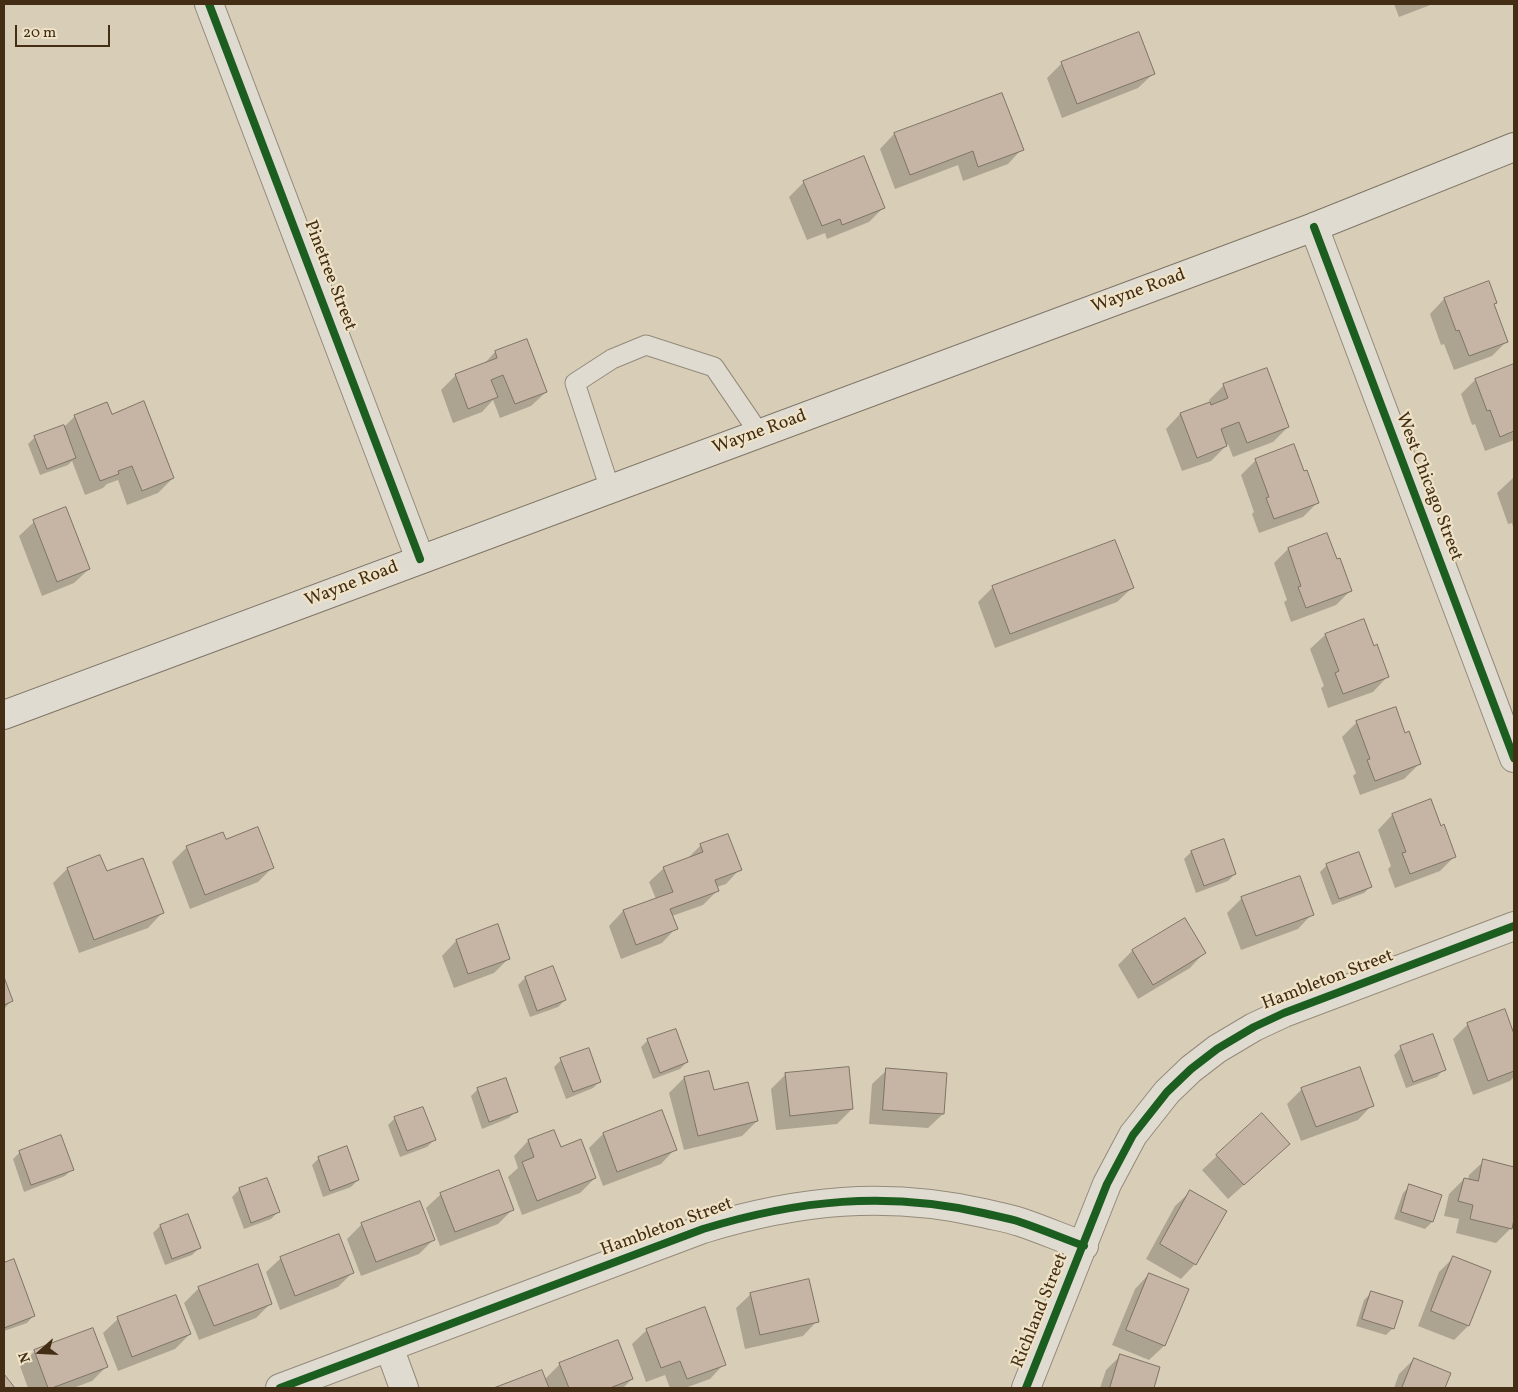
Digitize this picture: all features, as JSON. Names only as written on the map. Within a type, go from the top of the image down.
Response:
[{"type":"street","name":"Pinetree Street","points":[[209,4],[420,559]]},
{"type":"street","name":"Wayne Road","points":[[4,715],[1314,227],[1514,147]]},
{"type":"street","name":"West Chicago Street","points":[[1314,227],[1514,758]]},
{"type":"street","name":"Hambleton Street","points":[[280,1388],[703,1228],[743,1216],[798,1205],[867,1200],[909,1201],[950,1206],[1019,1221],[1084,1246],[1107,1184],[1134,1135],[1167,1092],[1217,1049],[1254,1027],[1284,1013],[1514,926]]},
{"type":"street","name":"Richland Street","points":[[1026,1388],[1084,1246]]},
{"type":"street","points":[[389,1347],[404,1388]]},
{"type":"lane","points":[[610,489],[575,382],[612,359],[646,345],[714,367],[758,433]]},
{"type":"building","points":[[1139,32],[1155,74],[1077,104],[1061,62]]},
{"type":"building","points":[[1002,93],[1024,150],[978,167],[973,151],[910,175],[894,133]]},
{"type":"building","points":[[864,156],[885,208],[842,225],[840,219],[822,226],[803,181]]},
{"type":"building","points":[[1489,281],[1497,303],[1494,304],[1508,342],[1469,356],[1459,330],[1456,331],[1444,298]]},
{"type":"building","points":[[527,339],[547,392],[515,404],[503,375],[491,380],[498,397],[468,409],[455,374],[497,358],[495,351]]},
{"type":"building","points":[[1514,364],[1514,431],[1500,437],[1490,410],[1487,411],[1475,379]]},
{"type":"building","points":[[1267,368],[1289,427],[1247,443],[1239,422],[1221,429],[1227,446],[1197,458],[1180,413],[1210,402],[1211,405],[1228,398],[1223,384]]},
{"type":"building","points":[[144,401],[174,478],[142,491],[132,466],[118,471],[119,474],[100,481],[74,415],[107,402],[112,414]]},
{"type":"building","points":[[64,425],[76,458],[47,469],[34,436]]},
{"type":"building","points":[[1294,444],[1304,471],[1307,470],[1319,503],[1274,519],[1266,498],[1269,497],[1255,459]]},
{"type":"building","points":[[66,507],[90,569],[57,582],[33,520]]},
{"type":"building","points":[[1327,533],[1337,559],[1340,558],[1352,591],[1306,608],[1298,587],[1301,586],[1288,548]]},
{"type":"building","points":[[1115,540],[1134,588],[1010,634],[992,586]]},
{"type":"building","points":[[1364,619],[1374,646],[1377,644],[1389,677],[1343,694],[1335,673],[1339,671],[1325,634]]},
{"type":"building","points":[[1396,707],[1405,733],[1409,731],[1421,764],[1375,781],[1367,760],[1370,759],[1356,721]]},
{"type":"building","points":[[1431,799],[1441,826],[1444,824],[1456,857],[1410,874],[1402,853],[1406,852],[1392,814]]},
{"type":"building","points":[[258,827],[274,868],[205,895],[186,846],[223,832],[226,839]]},
{"type":"building","points":[[728,834],[742,870],[715,880],[719,891],[670,909],[678,929],[636,945],[623,910],[673,892],[663,867],[703,852],[700,844]]},
{"type":"building","points":[[1224,839],[1236,874],[1204,886],[1191,851]]},
{"type":"building","points":[[1359,852],[1372,887],[1339,899],[1326,864]]},
{"type":"building","points":[[100,855],[107,871],[143,858],[164,913],[94,940],[67,868]]},
{"type":"building","points":[[1300,876],[1314,915],[1256,936],[1241,897]]},
{"type":"building","points":[[1185,918],[1206,953],[1153,985],[1132,950]]},
{"type":"building","points":[[498,924],[510,959],[468,974],[456,940]]},
{"type":"building","points":[[553,966],[566,1000],[537,1011],[525,977]]},
{"type":"building","points":[[4,977],[13,1001],[4,1005]]},
{"type":"building","points":[[1505,1009],[1514,1034],[1514,1071],[1488,1081],[1467,1023]]},
{"type":"building","points":[[676,1029],[688,1062],[660,1073],[647,1039]]},
{"type":"building","points":[[1433,1034],[1446,1070],[1413,1082],[1400,1046]]},
{"type":"building","points":[[589,1048],[601,1082],[573,1092],[560,1058]]},
{"type":"building","points":[[849,1067],[853,1109],[790,1116],[785,1073]]},
{"type":"building","points":[[1360,1067],[1374,1106],[1316,1127],[1301,1088]]},
{"type":"building","points":[[886,1068],[947,1073],[944,1114],[883,1110]]},
{"type":"building","points":[[709,1071],[714,1090],[748,1082],[758,1121],[698,1136],[684,1077]]},
{"type":"building","points":[[506,1078],[518,1112],[489,1122],[477,1088]]},
{"type":"building","points":[[423,1107],[436,1140],[407,1151],[394,1117]]},
{"type":"building","points":[[662,1110],[677,1150],[617,1172],[603,1133]]},
{"type":"building","points":[[1262,1113],[1290,1144],[1244,1185],[1216,1155]]},
{"type":"building","points":[[554,1130],[561,1147],[581,1139],[596,1178],[537,1201],[522,1162],[534,1157],[528,1140]]},
{"type":"building","points":[[61,1135],[74,1170],[31,1185],[19,1151]]},
{"type":"building","points":[[347,1146],[359,1180],[330,1191],[318,1157]]},
{"type":"building","points":[[1483,1159],[1514,1167],[1514,1219],[1512,1229],[1470,1219],[1473,1205],[1458,1201],[1464,1178],[1478,1181]]},
{"type":"building","points":[[499,1170],[514,1210],[455,1232],[440,1193]]},
{"type":"building","points":[[267,1178],[280,1212],[251,1223],[239,1188]]},
{"type":"building","points":[[1409,1184],[1442,1195],[1433,1222],[1401,1212]]},
{"type":"building","points":[[1190,1190],[1227,1211],[1196,1265],[1160,1244]]},
{"type":"building","points":[[420,1201],[435,1240],[376,1262],[361,1223]]},
{"type":"building","points":[[188,1214],[201,1248],[172,1259],[160,1225]]},
{"type":"building","points":[[339,1234],[354,1273],[295,1296],[280,1257]]},
{"type":"building","points":[[1453,1256],[1491,1271],[1469,1326],[1431,1311]]},
{"type":"building","points":[[14,1259],[35,1316],[4,1328],[4,1263]]},
{"type":"building","points":[[258,1264],[272,1304],[214,1326],[198,1287]]},
{"type":"building","points":[[1149,1273],[1189,1289],[1165,1346],[1126,1330]]},
{"type":"building","points":[[809,1279],[819,1322],[760,1335],[750,1293]]},
{"type":"building","points":[[1371,1291],[1403,1301],[1394,1329],[1362,1319]]},
{"type":"building","points":[[176,1295],[191,1334],[132,1357],[117,1317]]},
{"type":"building","points":[[705,1307],[726,1365],[687,1379],[680,1361],[661,1368],[646,1329]]},
{"type":"building","points":[[93,1328],[108,1367],[48,1388],[34,1350]]},
{"type":"building","points":[[618,1340],[633,1379],[610,1388],[569,1388],[559,1363]]},
{"type":"building","points":[[1120,1354],[1160,1367],[1154,1388],[1110,1388]]},
{"type":"building","points":[[1414,1358],[1451,1373],[1445,1388],[1402,1388]]},
{"type":"building","points":[[542,1370],[549,1388],[494,1388]]},
{"type":"building","points":[[4,1374],[15,1388],[4,1388]]},
{"type":"cycle path","points":[[209,4],[420,559]]},
{"type":"cycle path","points":[[1314,227],[1514,758]]},
{"type":"cycle path","points":[[1026,1388],[1107,1184],[1133,1135],[1167,1092],[1191,1069],[1217,1049],[1254,1027],[1284,1013],[1514,926]]},
{"type":"cycle path","points":[[280,1388],[703,1229],[773,1211],[842,1202],[912,1202],[947,1206],[1011,1219],[1084,1246]]}]
